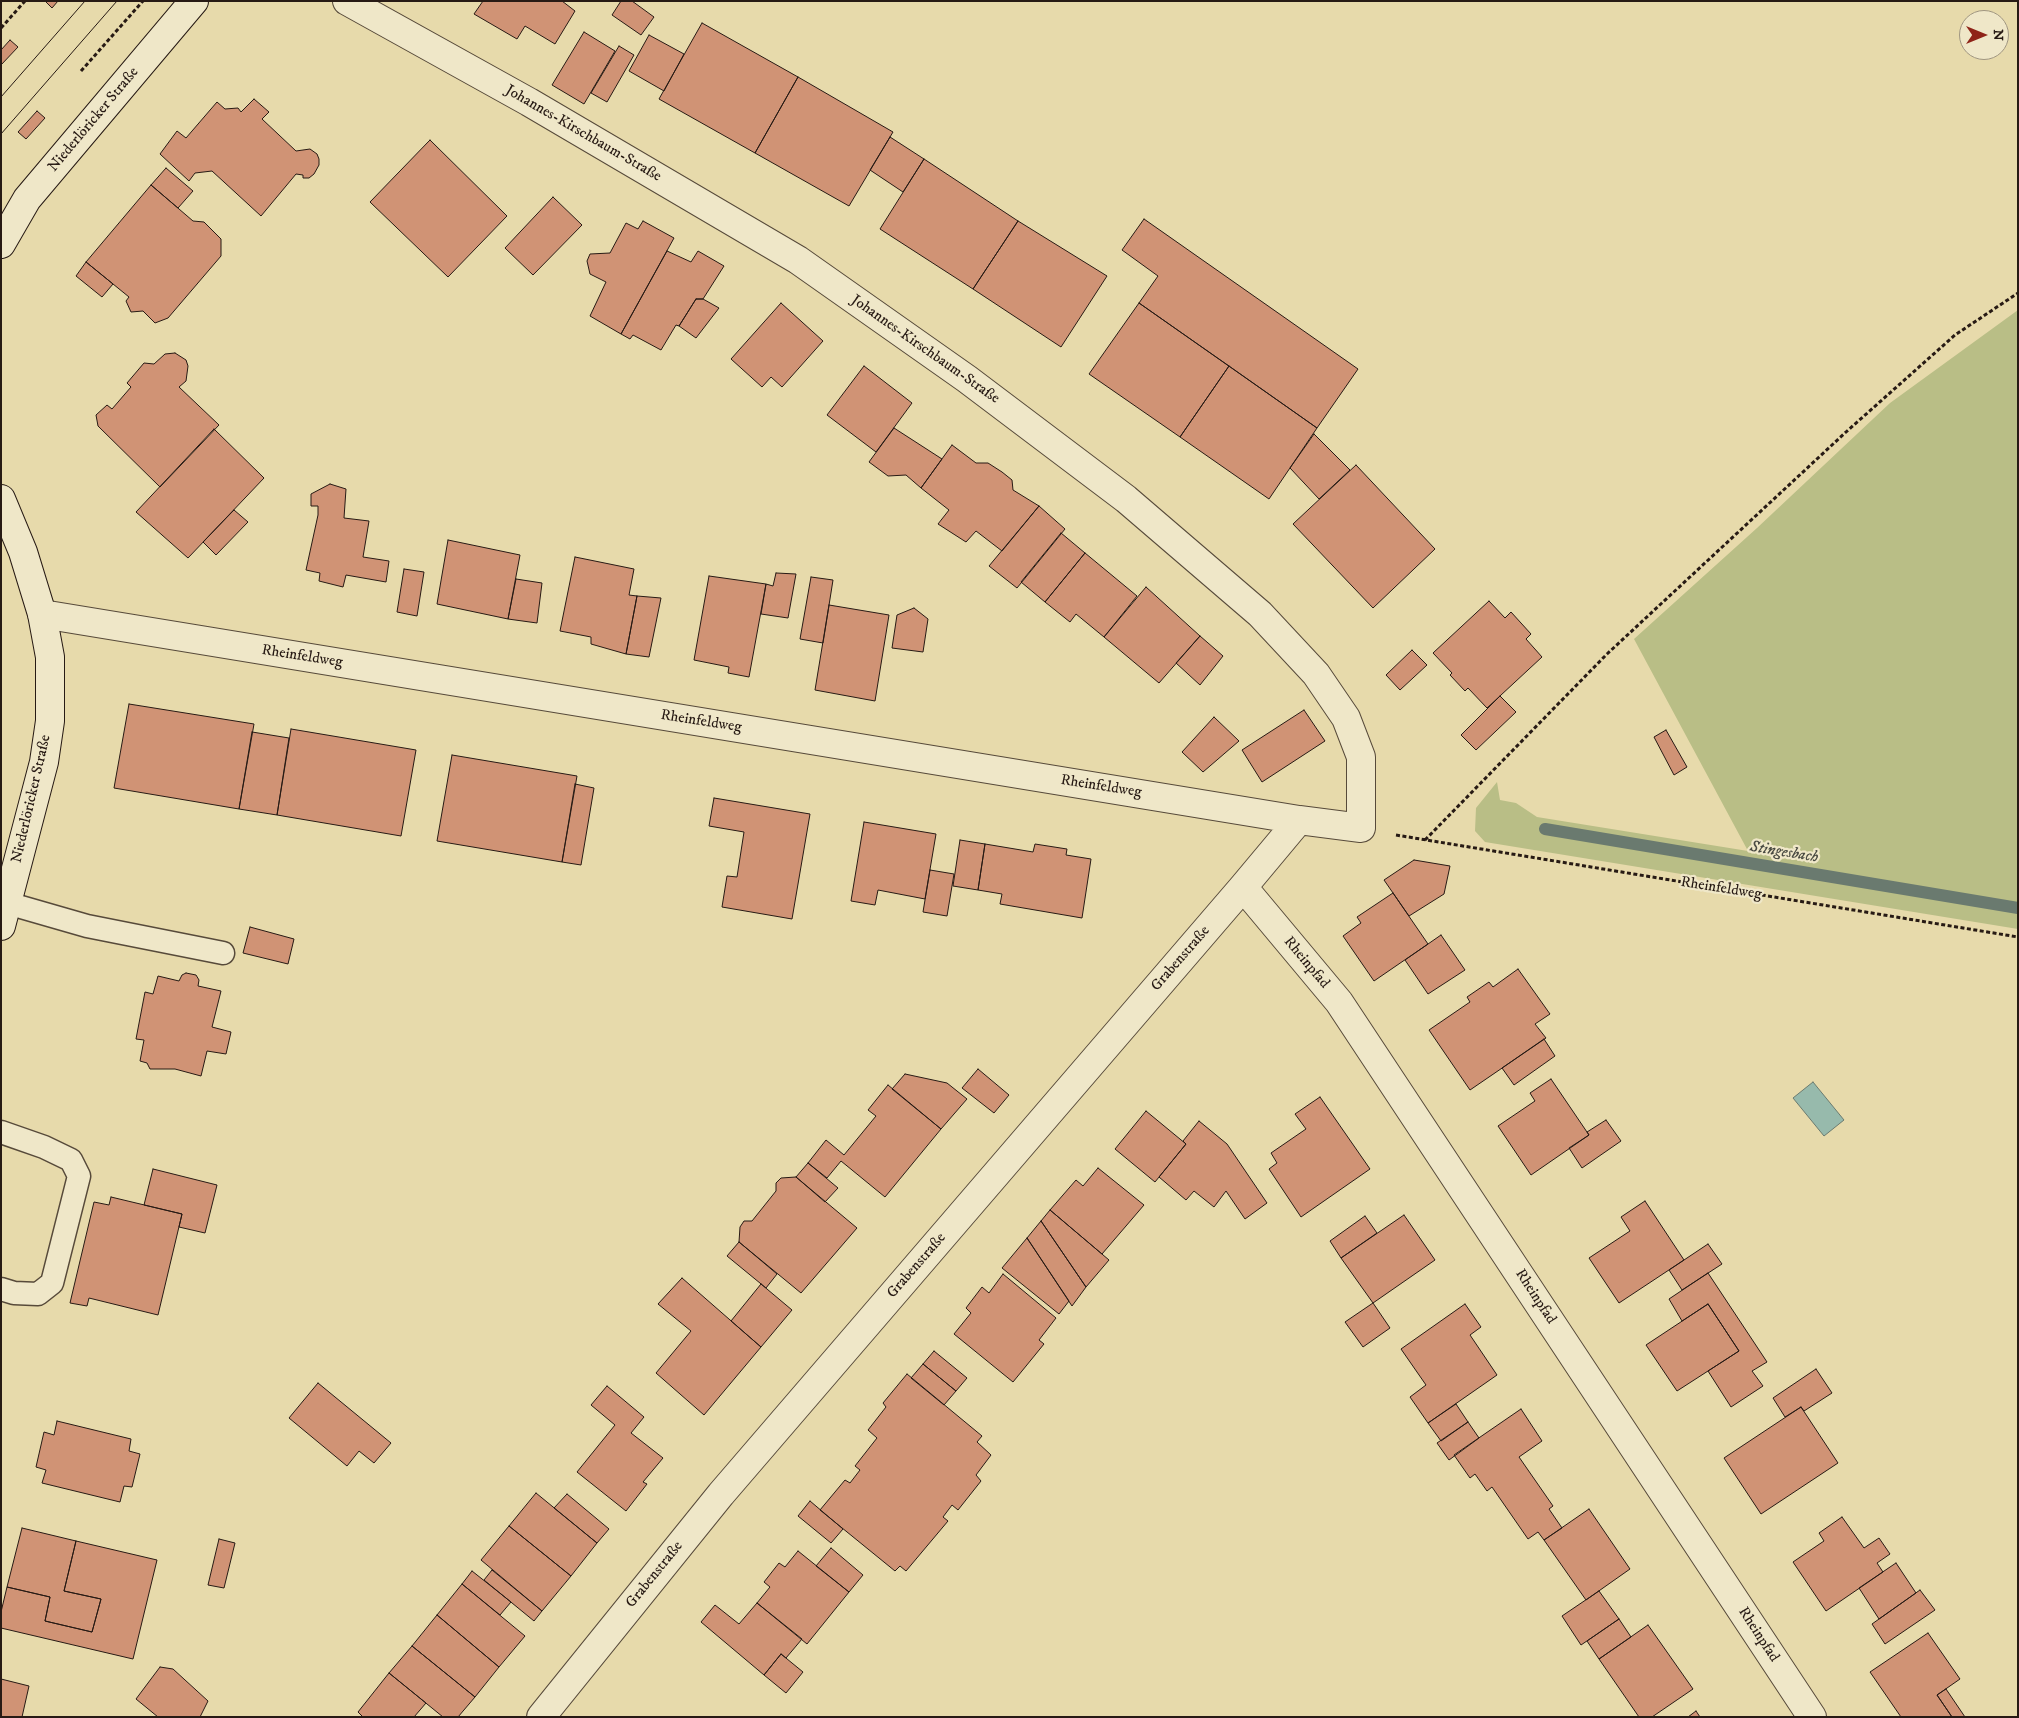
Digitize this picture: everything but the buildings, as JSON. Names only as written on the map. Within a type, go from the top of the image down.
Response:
[{"type":"street","name":"Niederlöricker Straße","points":[[1,244],[27,199],[194,1]]},
{"type":"street","name":"Johannes-Kirschbaum-Straße","points":[[347,1],[529,102],[798,260],[967,379],[1126,499],[1260,614],[1316,674],[1346,718],[1361,757],[1361,828]]},
{"type":"street","name":"Niederlöricker Straße","points":[[1,499],[23,552],[42,614],[50,657],[50,721],[44,762],[4,914]]},
{"type":"street","name":"Rheinfeldweg","points":[[42,614],[1299,820],[1361,828]]},
{"type":"street","name":"Grabenstraße","points":[[541,1717],[721,1494],[1299,820]]},
{"type":"street","name":"Rheinpfad","points":[[1243,887],[1338,1002],[1812,1717]]},
{"type":"lane","points":[[4,914],[87,926],[223,953]]},
{"type":"lane","points":[[1,1132],[44,1147],[71,1160],[79,1176],[52,1283],[38,1294],[14,1293],[1,1289]]},
{"type":"path","points":[[1,28],[25,1]]},
{"type":"path","points":[[81,71],[144,1]]},
{"type":"path","name":"Rheinfeldweg","points":[[2018,293],[1956,335],[1846,432],[1607,654],[1425,840],[2018,938]]},
{"type":"green space","points":[[2018,310],[2018,929],[1485,842],[1475,831],[1476,808],[1497,782],[1500,800],[1516,803],[1537,817],[1748,851],[1634,639],[1757,528],[1890,403]]},
{"type":"shaded area","points":[[1813,1082],[1844,1120],[1824,1136],[1793,1098]]},
{"type":"waterway","name":"Stingesbach","points":[[1545,829],[2018,908]]},
{"type":"tram line","points":[[1,97],[85,1]]},
{"type":"tram line","points":[[1,134],[117,1]]}]
